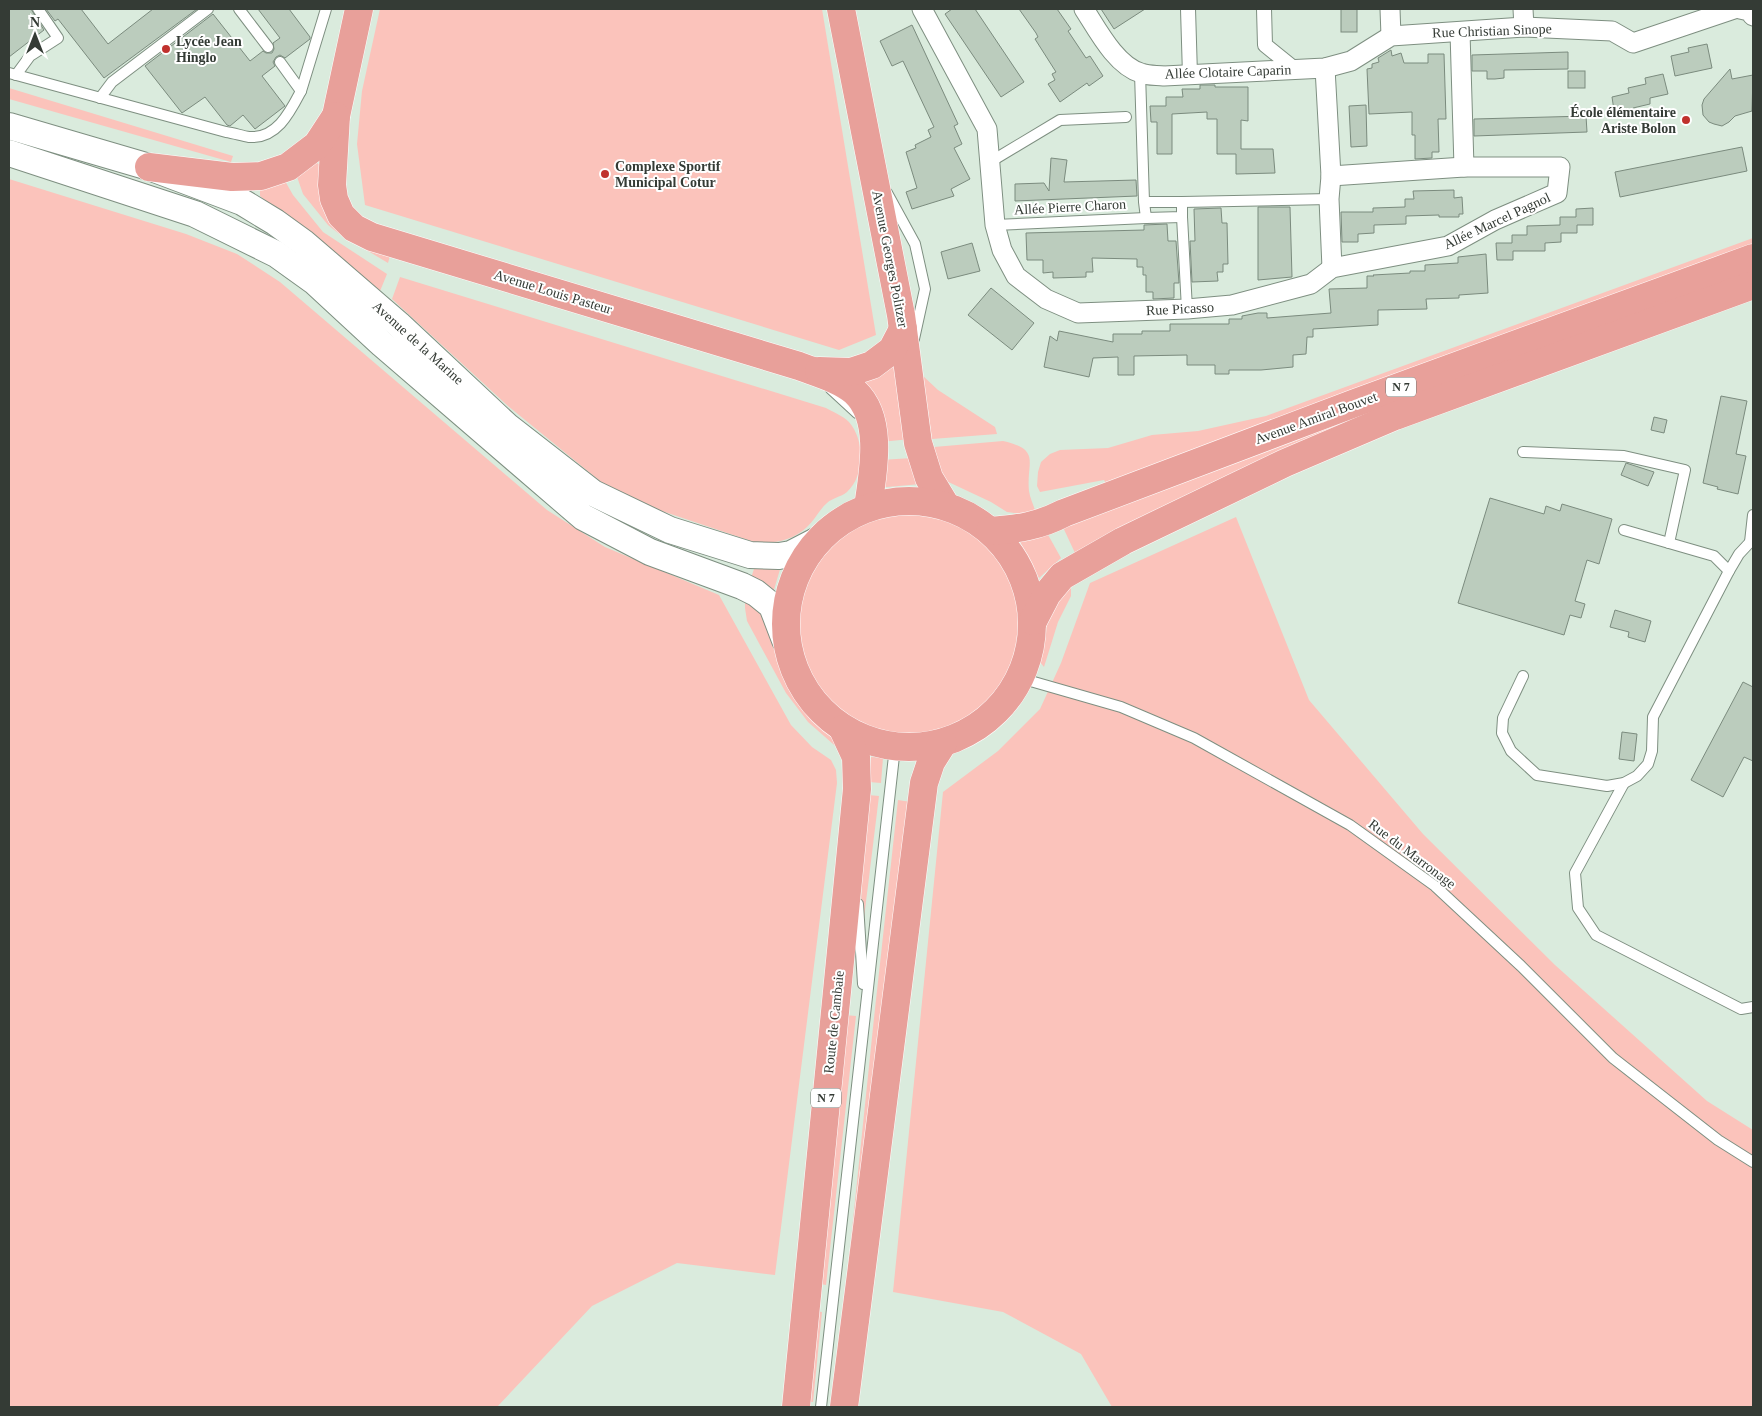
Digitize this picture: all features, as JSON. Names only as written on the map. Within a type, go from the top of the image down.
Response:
[{"type":"main road","name":"Avenue Louis Pasteur","points":[[359,9],[336,116],[332,185],[334,199],[340,215],[354,228],[372,237],[810,370],[838,381],[854,392],[863,402],[872,430],[874,460],[868,507]]},
{"type":"main road","name":"Avenue Georges Politzer","points":[[841,9],[903,330],[918,443],[930,478],[946,506]]},
{"type":"main road","points":[[149,167],[232,177],[261,176],[288,167],[317,145],[336,116]]},
{"type":"main road","name":"Avenue de la Marine","points":[[9,126],[149,167],[242,202],[275,222],[304,243],[398,324],[507,426],[593,493],[670,530],[750,555],[779,556],[791,554],[818,540]]},
{"type":"main road","name":"Avenue de la Marine","points":[[9,153],[195,214],[276,254],[315,282],[382,344],[582,517],[650,552],[756,593],[772,606],[785,640]]},
{"type":"main road","name":"Avenue Amiral Bouvet","points":[[990,531],[1025,528],[1050,520],[1064,513],[1346,407],[1753,258]]},
{"type":"main road","name":"Avenue Amiral Bouvet","points":[[1033,620],[1047,594],[1062,576],[1123,541],[1285,463],[1395,416],[1753,285]]},
{"type":"main road","points":[[810,370],[850,372],[872,365],[892,350],[903,330]]},
{"type":"main road","points":[[894,501],[920,501],[946,506],[969,516],[990,531],[1004,545],[1016,562],[1025,580],[1031,600],[1033,620],[1030,650],[1020,678],[1001,707],[975,729],[943,743],[919,748],[895,747],[868,741],[843,729],[815,706],[795,675],[785,640],[786,604],[797,569],[818,540],[841,520],[868,507],[894,501]]},
{"type":"main road","name":"Route de Cambaie","points":[[796,1407],[857,789],[856,757],[843,729]]},
{"type":"main road","points":[[844,1407],[922,796],[931,762],[943,743]]},
{"type":"street","name":"Rue Picasso","points":[[922,9],[987,128],[996,225],[1002,250],[1016,276],[1046,299],[1078,313],[1187,309],[1232,305],[1311,284],[1332,268]]},
{"type":"street","points":[[1084,9],[1114,53],[1129,67],[1140,73]]},
{"type":"street","points":[[1188,9],[1190,75]]},
{"type":"street","points":[[1264,9],[1265,45],[1296,70]]},
{"type":"street","points":[[1332,268],[1329,199],[1331,176],[1325,68],[1350,61],[1391,36],[1390,9]]},
{"type":"street","name":"Rue Christian Sinope","points":[[1391,36],[1460,32],[1524,18],[1612,31],[1633,43],[1734,9]]},
{"type":"street","points":[[1740,9],[1749,11],[1753,16]]},
{"type":"street","points":[[1460,32],[1464,167]]},
{"type":"street","name":"Allée Clotaire Caparin","points":[[1140,73],[1164,76],[1325,68]]},
{"type":"street","name":"Allée Marcel Pagnol","points":[[1331,176],[1464,167],[1560,167],[1557,193],[1495,220],[1448,246],[1332,268]]},
{"type":"lane","points":[[38,9],[58,38],[30,56],[12,74],[250,137],[263,135],[276,129],[290,113],[301,91],[326,9]]},
{"type":"lane","points":[[100,98],[112,82],[208,9]]},
{"type":"lane","points":[[239,9],[268,47]]},
{"type":"lane","points":[[280,62],[301,91]]},
{"type":"lane","points":[[1140,73],[1146,218]]},
{"type":"lane","points":[[990,162],[1060,120],[1126,117]]},
{"type":"lane","points":[[871,164],[915,244],[925,289],[908,367]]},
{"type":"lane","points":[[1144,202],[1329,199]]},
{"type":"lane","points":[[1182,202],[1187,309]]},
{"type":"lane","name":"Allée Pierre Charon","points":[[996,225],[1182,218]]},
{"type":"lane","points":[[1523,452],[1624,456],[1685,470],[1669,543]]},
{"type":"lane","points":[[1523,676],[1502,718],[1502,733],[1511,751],[1537,775],[1607,786],[1624,783],[1638,776],[1648,764],[1652,752],[1653,717],[1729,571],[1751,540],[1753,515]]},
{"type":"lane","points":[[1624,530],[1714,556],[1729,571]]},
{"type":"lane","name":"Rue du Marronage","points":[[1020,678],[1122,708],[1194,738],[1350,825],[1436,886],[1521,966],[1613,1058],[1718,1140],[1753,1162]]},
{"type":"lane","points":[[821,1407],[895,747]]},
{"type":"lane","points":[[1624,783],[1575,873],[1578,908],[1596,935],[1741,1009],[1753,1007]]},
{"type":"lane","points":[[857,789],[858,919],[865,1008]]},
{"type":"shaded area","name":"Complexe Sportif Municipal Cotur","points":[[380,9],[822,9],[876,335],[839,350],[365,205],[357,144],[362,91]]},
{"type":"shaded area","points":[[9,88],[233,156],[231,162],[9,99]]},
{"type":"shaded area","points":[[310,160],[323,166],[324,188],[391,252],[388,263],[328,225],[303,194],[295,171]]},
{"type":"shaded area","points":[[9,179],[186,234],[237,254],[280,282],[547,510],[605,547],[719,595],[791,725],[812,747],[831,760],[836,770],[837,783],[775,1275],[677,1263],[592,1306],[497,1407],[9,1407]]},
{"type":"shaded area","points":[[285,181],[293,195],[323,232],[387,274],[378,296],[260,196],[260,187]]},
{"type":"shaded area","points":[[1753,238],[1753,248],[1107,485],[1104,480],[1040,492],[1037,486],[1041,462],[1050,454],[1060,450],[1108,448],[1152,435],[1198,431],[1266,416]]},
{"type":"shaded area","points":[[1753,272],[1340,424],[1075,553],[1061,523]]},
{"type":"shaded area","points":[[400,277],[826,408],[847,420],[858,438],[861,458],[857,477],[847,492],[827,503],[801,532],[776,542],[754,542],[641,504],[606,486],[508,406],[392,299]]},
{"type":"shaded area","points":[[894,360],[911,439],[880,442],[861,381]]},
{"type":"shaded area","points":[[923,376],[938,390],[995,427],[997,434],[932,439]]},
{"type":"shaded area","points":[[1003,441],[1015,445],[1028,453],[1030,459],[1029,491],[1036,513],[1021,514],[1007,512],[991,502],[942,479],[930,450],[934,447]]},
{"type":"shaded area","points":[[912,458],[921,484],[876,488],[881,460]]},
{"type":"shaded area","points":[[907,508],[929,510],[961,521],[988,541],[1008,568],[1019,600],[1021,622],[1019,644],[1008,676],[988,703],[961,723],[929,734],[907,736],[885,734],[853,723],[826,703],[806,676],[795,644],[793,622],[795,600],[806,568],[826,541],[853,521],[885,510]]},
{"type":"shaded area","points":[[1236,517],[1309,700],[1423,834],[1555,965],[1707,1101],[1753,1130],[1753,1407],[1112,1407],[1081,1354],[1003,1312],[893,1292],[943,792],[998,751],[1040,709],[1061,663],[1090,583]]},
{"type":"shaded area","points":[[1047,533],[1061,558],[1039,578],[1018,538]]},
{"type":"shaded area","points":[[756,563],[781,566],[773,593],[750,581]]},
{"type":"shaded area","points":[[1071,579],[1071,596],[1058,622],[1044,667],[1040,662],[1046,635],[1047,608]]},
{"type":"shaded area","points":[[745,598],[760,609],[771,630],[778,658],[791,692],[813,719],[836,737],[841,751],[808,722],[786,693],[747,621]]},
{"type":"shaded area","points":[[871,757],[883,758],[881,783],[869,782]]},
{"type":"shaded area","points":[[868,795],[879,796],[864,918],[861,918],[862,850]]},
{"type":"shaded area","points":[[898,800],[911,802],[847,1278],[874,1018]]},
{"type":"shaded area","points":[[845,1015],[856,1016],[826,1285],[814,1283]]},
{"type":"shaded area","points":[[811,1311],[822,1312],[813,1402],[806,1401]]},
{"type":"building","points":[[9,9],[31,9],[44,30],[9,57]]},
{"type":"building","points":[[46,9],[81,9],[108,44],[153,9],[197,9],[104,78],[58,19],[55,21]]},
{"type":"building","points":[[258,9],[289,9],[310,37],[310,39],[285,58],[280,55],[276,57],[273,62],[275,66],[262,76],[285,106],[255,129],[243,115],[230,126],[227,125],[205,97],[182,113],[145,66],[213,14],[250,61],[263,51],[272,53],[274,49],[273,43],[280,38]]},
{"type":"building","points":[[952,9],[975,9],[1024,82],[1001,97],[945,14]]},
{"type":"building","points":[[1019,9],[1057,9],[1071,29],[1068,31],[1086,58],[1090,56],[1103,76],[1089,86],[1087,83],[1060,102],[1048,84],[1055,80],[1052,74],[1056,72],[1035,39],[1038,37],[1036,33]]},
{"type":"building","points":[[1101,9],[1145,9],[1114,29]]},
{"type":"building","points":[[1341,9],[1357,9],[1357,32],[1341,32]]},
{"type":"building","points":[[912,25],[958,124],[954,126],[962,144],[954,148],[970,179],[951,189],[954,196],[912,209],[906,192],[917,188],[906,152],[916,148],[915,145],[931,137],[928,130],[934,127],[903,61],[892,66],[880,41]]},
{"type":"building","points":[[1707,44],[1712,68],[1675,76],[1671,56],[1689,52],[1688,48]]},
{"type":"building","points":[[1391,50],[1392,56],[1401,53],[1404,63],[1428,63],[1428,54],[1444,54],[1446,119],[1438,119],[1439,152],[1432,152],[1432,158],[1415,159],[1415,135],[1412,135],[1412,112],[1369,114],[1367,69],[1372,68],[1372,64],[1379,62],[1378,58]]},
{"type":"building","points":[[1568,52],[1568,69],[1504,70],[1504,78],[1495,79],[1487,79],[1487,71],[1472,71],[1472,55]]},
{"type":"building","points":[[1730,69],[1732,79],[1753,75],[1752,111],[1735,116],[1722,126],[1709,122],[1703,115],[1702,105],[1704,99]]},
{"type":"building","points":[[1568,71],[1585,71],[1585,88],[1568,88]]},
{"type":"building","points":[[1663,74],[1668,94],[1650,98],[1650,104],[1633,108],[1633,114],[1615,117],[1612,97],[1629,93],[1628,88],[1646,84],[1645,78]]},
{"type":"building","points":[[1200,85],[1248,87],[1248,121],[1241,120],[1241,149],[1273,149],[1275,173],[1236,174],[1236,154],[1217,154],[1217,119],[1207,119],[1207,112],[1172,114],[1172,154],[1157,154],[1157,122],[1151,122],[1150,106],[1166,106],[1166,97],[1183,97],[1182,89],[1200,89]]},
{"type":"building","points":[[1366,105],[1367,146],[1351,147],[1349,106]]},
{"type":"building","points":[[1586,116],[1587,132],[1474,136],[1474,119]]},
{"type":"building","points":[[1742,147],[1747,171],[1620,197],[1615,172]]},
{"type":"building","points":[[1051,158],[1067,160],[1064,182],[1136,180],[1137,196],[1015,201],[1015,184],[1044,183],[1049,191]]},
{"type":"building","points":[[1454,190],[1454,198],[1462,197],[1463,214],[1459,214],[1459,217],[1439,217],[1439,215],[1406,216],[1406,224],[1374,225],[1374,233],[1358,234],[1358,242],[1342,242],[1341,212],[1373,212],[1373,208],[1405,207],[1405,199],[1414,199],[1413,191]]},
{"type":"building","points":[[1258,207],[1290,207],[1292,277],[1258,280]]},
{"type":"building","points":[[1221,208],[1222,223],[1227,223],[1228,264],[1223,264],[1223,272],[1217,272],[1218,281],[1192,282],[1190,241],[1195,241],[1194,209]]},
{"type":"building","points":[[1593,208],[1593,225],[1577,225],[1577,233],[1561,233],[1561,242],[1545,243],[1545,251],[1513,251],[1513,260],[1497,260],[1496,243],[1512,243],[1512,235],[1527,235],[1527,226],[1560,225],[1560,217],[1576,217],[1576,209]]},
{"type":"building","points":[[1167,224],[1168,241],[1176,241],[1179,283],[1174,283],[1174,298],[1153,299],[1153,292],[1146,292],[1146,275],[1143,275],[1143,267],[1137,267],[1137,259],[1092,258],[1093,272],[1086,272],[1086,277],[1053,278],[1053,272],[1043,273],[1043,260],[1027,260],[1026,233],[1144,230],[1144,225]]},
{"type":"building","points":[[972,243],[980,271],[948,279],[941,252]]},
{"type":"building","points":[[1486,254],[1488,293],[1459,295],[1459,298],[1426,299],[1427,309],[1378,310],[1378,325],[1313,329],[1313,337],[1307,337],[1306,354],[1293,355],[1293,367],[1229,370],[1229,374],[1215,374],[1215,365],[1187,365],[1187,355],[1134,356],[1134,375],[1118,375],[1118,357],[1093,358],[1089,377],[1044,367],[1050,336],[1057,341],[1059,331],[1113,342],[1113,334],[1142,334],[1142,331],[1170,331],[1170,324],[1229,324],[1229,319],[1242,319],[1242,316],[1258,313],[1267,313],[1267,318],[1331,313],[1329,289],[1367,288],[1367,276],[1425,271],[1425,265],[1458,263],[1458,257]]},
{"type":"building","points":[[991,288],[1034,323],[1012,350],[968,315]]},
{"type":"building","points":[[1721,396],[1747,401],[1736,454],[1746,456],[1738,494],[1717,489],[1718,487],[1703,483]]},
{"type":"building","points":[[1654,417],[1667,420],[1664,433],[1651,430]]},
{"type":"building","points":[[1626,463],[1654,472],[1648,486],[1621,475]]},
{"type":"building","points":[[1490,498],[1544,514],[1546,506],[1560,511],[1562,504],[1612,519],[1599,564],[1587,560],[1575,601],[1585,604],[1581,618],[1570,615],[1564,635],[1458,603]]},
{"type":"building","points":[[1615,610],[1651,621],[1645,642],[1628,637],[1629,632],[1610,627]]},
{"type":"building","points":[[1743,682],[1753,687],[1753,761],[1744,757],[1723,797],[1691,780]]},
{"type":"building","points":[[1622,732],[1637,734],[1634,761],[1619,759]]},
{"type":"place","name":"Lycée Jean Hinglo","points":[[166,49]]},
{"type":"place","name":"École élémentaire Ariste Bolon","points":[[1686,120]]},
{"type":"place","name":"Complexe Sportif Municipal Cotur","points":[[605,174]]}]
